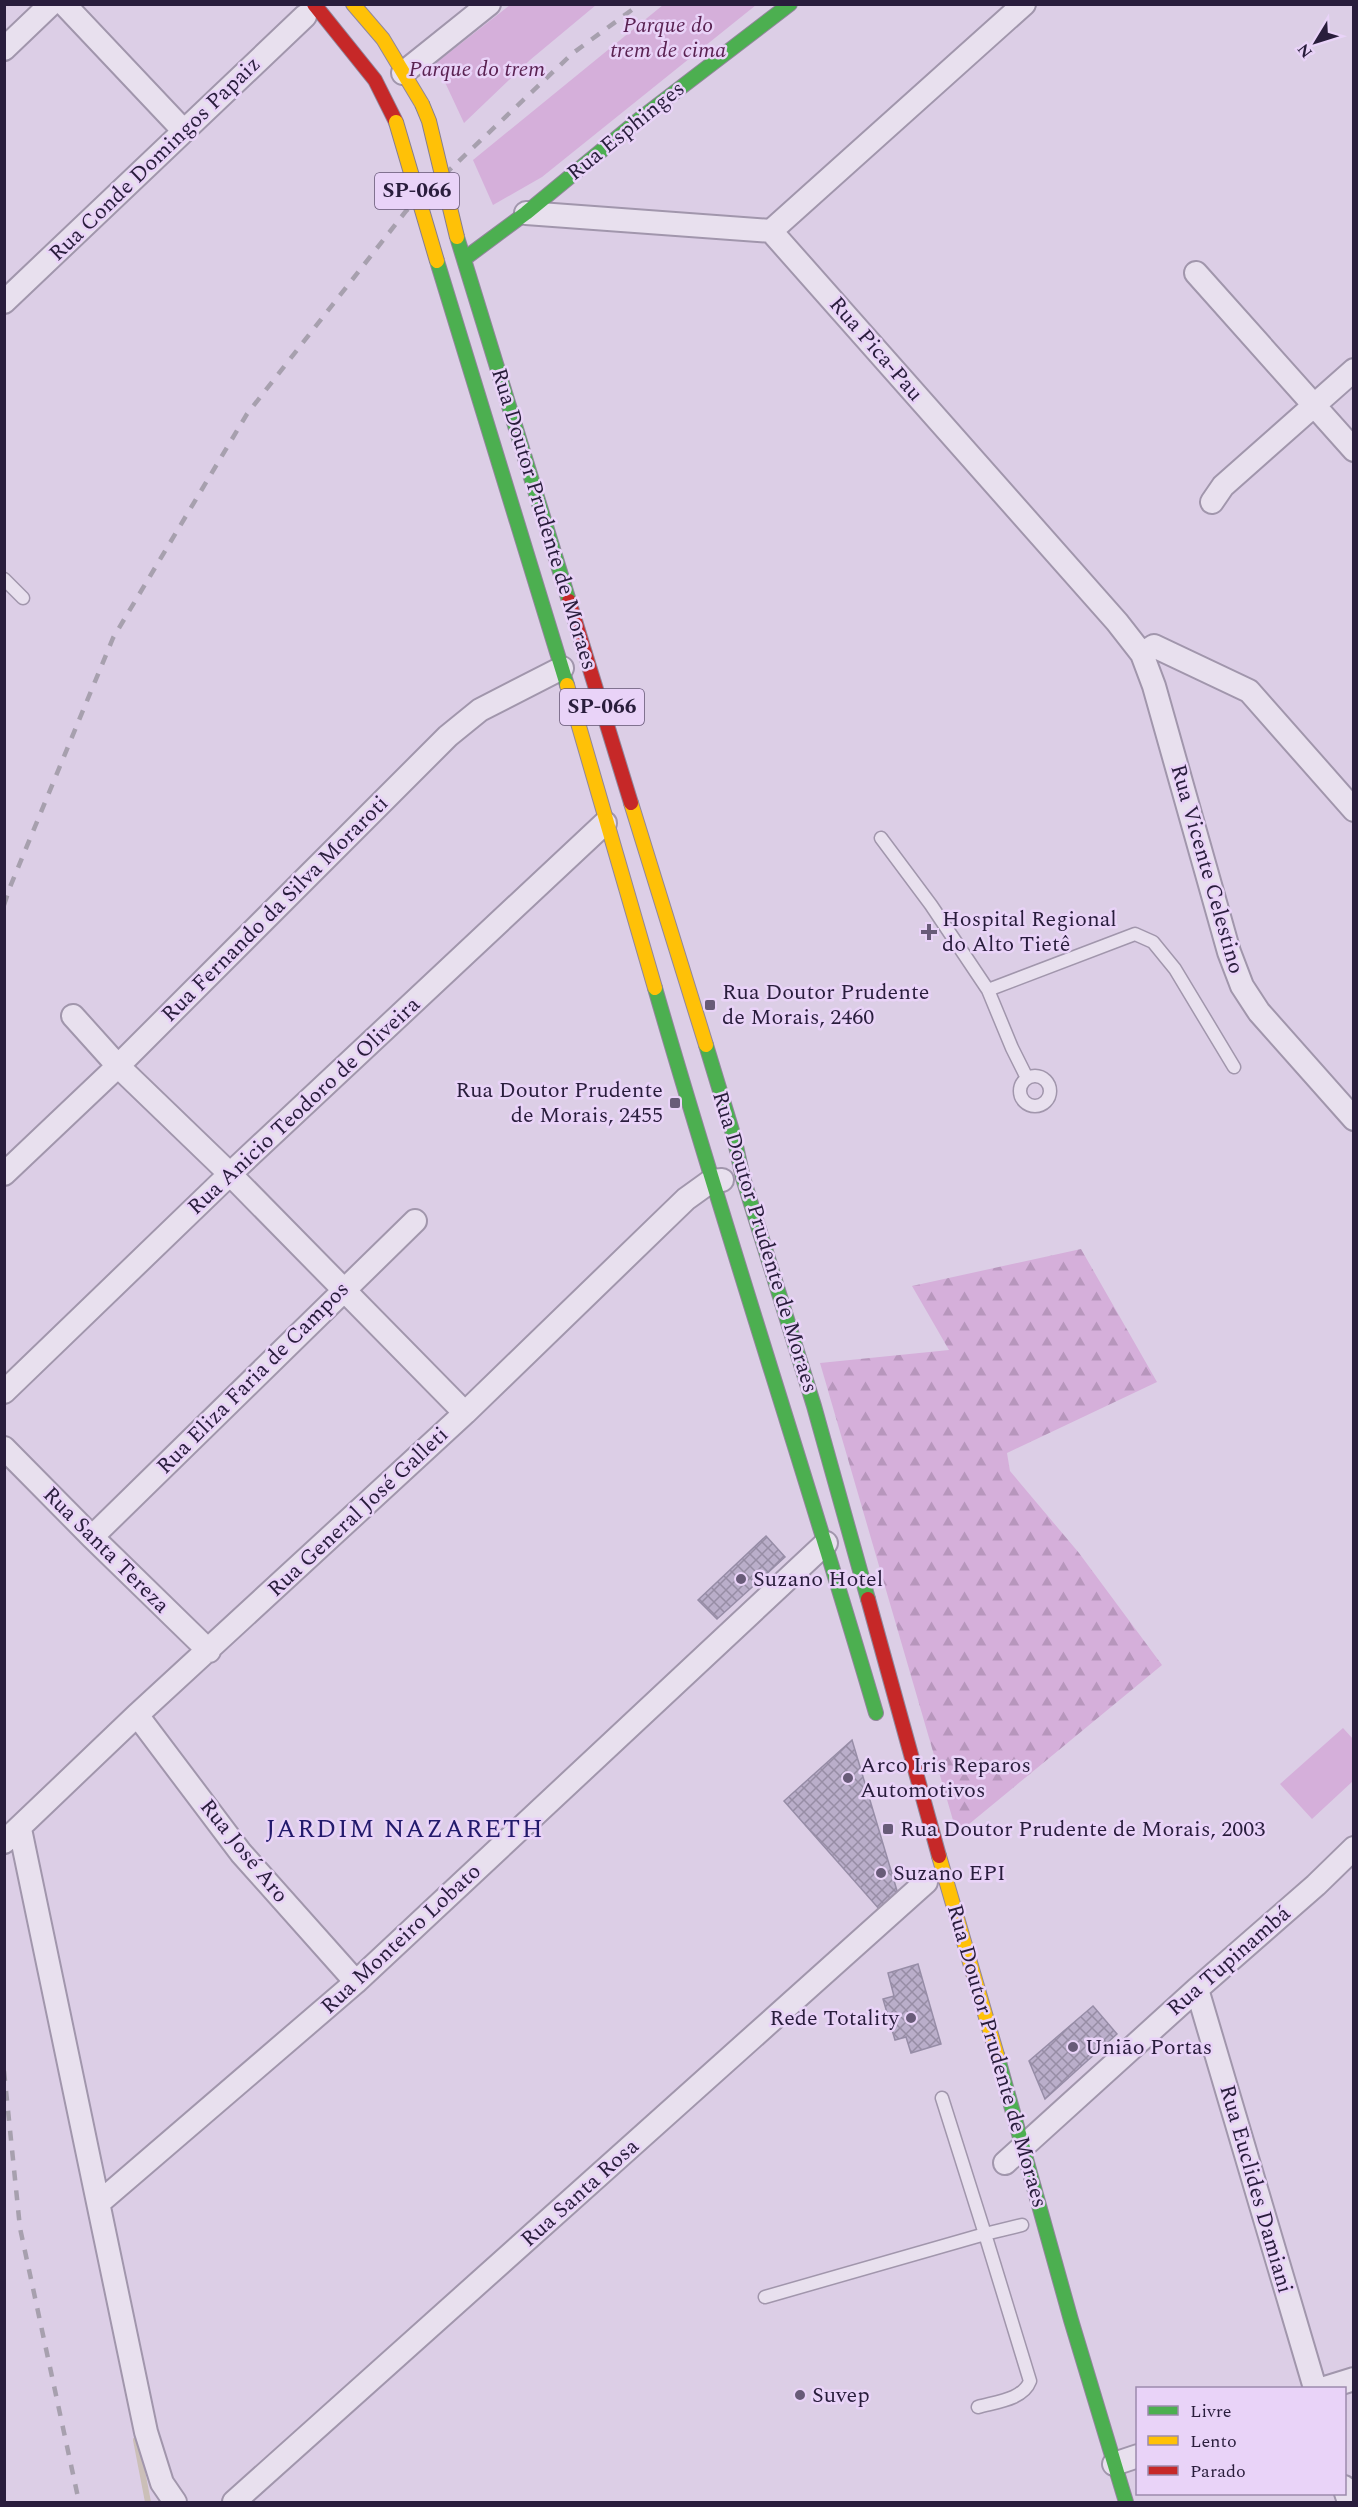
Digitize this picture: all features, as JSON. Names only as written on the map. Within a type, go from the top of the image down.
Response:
[{"type":"main road","name":"Rua Doutor Prudente de Moraes","points":[[352,4],[383,39],[422,104],[429,121],[457,237],[734,1137],[743,1178],[814,1406],[946,1880],[1024,2145],[1071,2320],[1126,2502]]},
{"type":"main road","name":"Rua Esphinges","points":[[464,259],[526,213],[641,118],[789,4]]},
{"type":"main road","name":"Rua Doutor Prudente de Moraes","points":[[375,80],[396,122],[562,668],[605,823],[711,1181],[826,1543],[879,1724]]},
{"type":"main road","points":[[1022,2225],[1033,2234],[1043,2251],[1059,2299],[1071,2320]]},
{"type":"street","points":[[4,49],[51,4]]},
{"type":"street","points":[[64,4],[183,130]]},
{"type":"street","points":[[403,73],[489,4]]},
{"type":"street","points":[[526,213],[771,231],[1024,4]]},
{"type":"street","name":"Rua Conde Domingos Papaiz","points":[[4,302],[183,130],[304,8]]},
{"type":"street","name":"Rua Doutor Prudente de Moraes","points":[[304,8],[339,51],[375,80]]},
{"type":"street","name":"Rua Pica-Pau","points":[[771,231],[1117,622],[1142,654]]},
{"type":"street","points":[[1196,273],[1353,450]]},
{"type":"street","points":[[1212,502],[1222,486],[1353,370]]},
{"type":"street","points":[[1142,654],[1154,646],[1249,691],[1353,810]]},
{"type":"street","name":"Rua Vicente Celestino","points":[[1142,654],[1154,686],[1229,952],[1242,986],[1259,1012],[1353,1119]]},
{"type":"street","name":"Rua Fernando da Silva Moraroti","points":[[4,1174],[118,1066],[448,736],[480,710],[562,668]]},
{"type":"street","name":"Rua Anicio Teodoro de Oliveira","points":[[4,1392],[230,1174],[605,823]]},
{"type":"street","points":[[73,1016],[118,1066],[230,1174],[465,1413]]},
{"type":"street","points":[[711,1181],[743,1178]]},
{"type":"street","name":"Rua General José Galleti","points":[[12,1836],[137,1715],[465,1413],[686,1198],[711,1181]]},
{"type":"street","name":"Rua Eliza Faria de Campos","points":[[92,1537],[343,1288],[416,1221]]},
{"type":"street","name":"Rua Santa Tereza","points":[[4,1448],[209,1651]]},
{"type":"street","name":"Rua Monteiro Lobato","points":[[100,2202],[356,1983],[826,1543]]},
{"type":"street","name":"Rua José Aro","points":[[137,1715],[241,1853],[356,1983]]},
{"type":"street","points":[[12,1836],[100,2202],[146,2432],[162,2483],[175,2502]]},
{"type":"street","name":"Rua Tupinambá","points":[[1005,2163],[1197,1989],[1352,1855]]},
{"type":"street","name":"Rua Santa Rosa","points":[[234,2502],[926,1882]]},
{"type":"street","name":"Rua Euclides Damiani","points":[[1197,1989],[1315,2387]]},
{"type":"street","points":[[1328,2387],[1353,2379]]},
{"type":"street","points":[[1114,2464],[1136,2456]]},
{"type":"lane","points":[[4,579],[24,598]]},
{"type":"lane","points":[[881,838],[931,905],[988,990],[1027,1078]]},
{"type":"lane","points":[[988,990],[1135,934],[1153,942],[1175,969],[1234,1067]]},
{"type":"lane","points":[[942,2098],[1030,2381],[1027,2389],[1019,2395],[978,2407]]},
{"type":"lane","points":[[765,2297],[1022,2225]]},
{"type":"green space","name":"Parque do trem","points":[[510,5],[596,5],[530,60],[464,123],[436,63]]},
{"type":"green space","name":"Parque do trem de cima","points":[[663,5],[756,5],[542,177],[493,205],[473,160]]},
{"type":"green space","points":[[1081,1249],[1157,1382],[1007,1453],[1010,1471],[1079,1553],[1162,1665],[957,1834],[820,1363],[949,1350],[912,1286]]},
{"type":"green space","points":[[1343,1728],[1353,1739],[1353,1781],[1312,1819],[1280,1784]]},
{"type":"building","name":"Suzano Hotel","points":[[766,1536],[785,1557],[717,1619],[698,1600]]},
{"type":"building","points":[[852,1740],[898,1894],[880,1910],[784,1801]]},
{"type":"building","name":"Rede Totality","points":[[918,1964],[941,2044],[911,2053],[906,2037],[895,2040],[883,1999],[894,1996],[888,1973]]},
{"type":"building","name":"União Portas","points":[[1093,2006],[1117,2034],[1045,2099],[1029,2061]]},
{"type":"waterway","points":[[136,2440],[148,2502]]},
{"type":"railway","points":[[4,905],[113,638],[247,414],[406,211],[573,53],[640,4]]},
{"type":"railway","points":[[4,2071],[20,2228],[79,2502]]},
{"type":"traffic: fast","points":[[464,259],[526,213],[641,118],[790,4]]},
{"type":"traffic: fast","points":[[457,237],[569,601]]},
{"type":"traffic: fast","points":[[437,261],[567,685]]},
{"type":"traffic: fast","points":[[655,988],[876,1713]]},
{"type":"traffic: fast","points":[[706,1045],[734,1137],[743,1178],[814,1406],[868,1599]]},
{"type":"traffic: fast","points":[[997,2055],[1071,2320],[1126,2502]]},
{"type":"traffic: slow","points":[[353,4],[383,39],[422,104]]},
{"type":"traffic: slow","points":[[422,104],[429,121],[457,237]]},
{"type":"traffic: slow","points":[[396,122],[437,261]]},
{"type":"traffic: slow","points":[[567,685],[655,988]]},
{"type":"traffic: slow","points":[[631,803],[706,1045]]},
{"type":"traffic: slow","points":[[939,1856],[997,2055]]},
{"type":"traffic: jam","points":[[314,4],[375,80],[396,122]]},
{"type":"traffic: jam","points":[[569,601],[631,803]]},
{"type":"traffic: jam","points":[[868,1599],[939,1856]]},
{"type":"place","name":"Hospital Regional do Alto Tietê","points":[[929,932]]},
{"type":"place","name":"Rua Doutor Prudente de Morais, 2460","points":[[710,1005]]},
{"type":"place","name":"Rua Doutor Prudente de Morais, 2455","points":[[675,1103]]},
{"type":"place","name":"Suzano Hotel","points":[[741,1579]]},
{"type":"place","name":"Arco Iris Reparos Automotivos","points":[[848,1778]]},
{"type":"place","name":"Rua Doutor Prudente de Morais, 2003","points":[[888,1829]]},
{"type":"place","name":"Suzano EPI","points":[[881,1873]]},
{"type":"place","name":"Rede Totality","points":[[911,2018]]},
{"type":"place","name":"União Portas","points":[[1073,2047]]},
{"type":"place","name":"Suvep","points":[[800,2395]]},
{"type":"district","name":"JARDIM NAZARETH","points":[[405,1829]]}]
